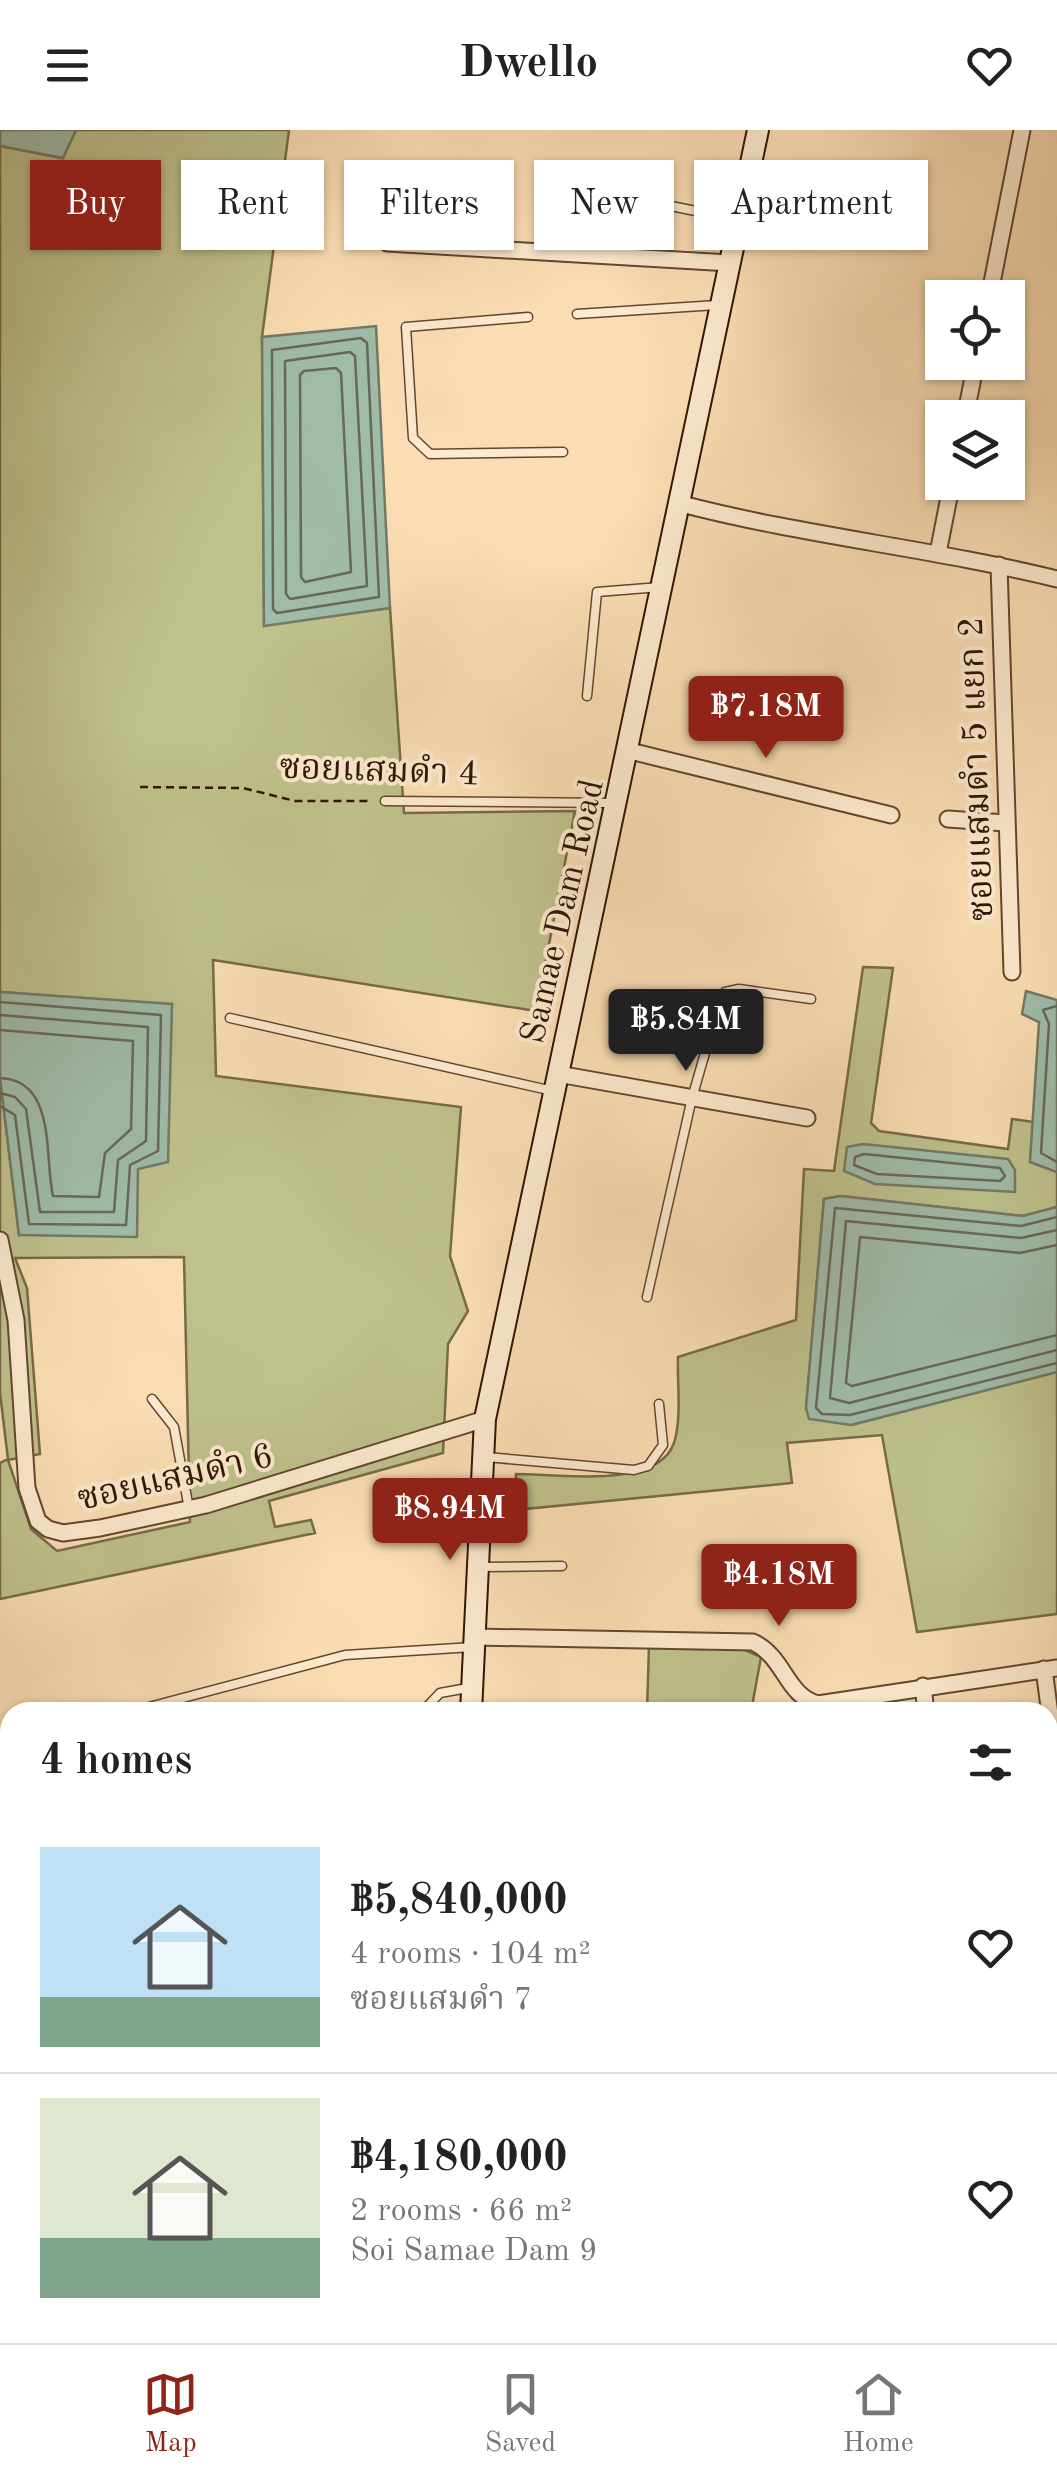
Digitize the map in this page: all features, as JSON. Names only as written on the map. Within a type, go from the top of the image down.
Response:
[{"type":"street","name":"Samae Dam Road","points":[[752,160],[758,130]]},
{"type":"street","points":[[993,280],[1022,130]]},
{"type":"street","points":[[506,250],[730,263]]},
{"type":"street","name":"Samae Dam Road","points":[[472,1702],[475,1567],[485,1419],[630,751],[660,586],[733,250]]},
{"type":"street","points":[[938,553],[948,500]]},
{"type":"street","points":[[678,503],[759,525],[938,553],[1057,578]]},
{"type":"street","name":"ซอยแสมดำ 5 แยก 2","points":[[999,564],[1012,972]]},
{"type":"street","points":[[630,751],[891,815]]},
{"type":"street","points":[[948,820],[1006,823]]},
{"type":"street","points":[[556,1083],[692,1098],[807,1118]]},
{"type":"street","name":"ซอยแสมดำ 6","points":[[0,1240],[16,1320],[28,1488],[38,1521],[63,1532],[189,1509],[485,1419]]},
{"type":"street","points":[[475,1642],[753,1642],[772,1651],[798,1695],[807,1702]]},
{"type":"street","points":[[844,1702],[1051,1668],[1053,1702]]},
{"type":"street","points":[[923,1686],[925,1702]]},
{"type":"lane","points":[[577,314],[720,305]]},
{"type":"lane","points":[[528,316],[406,327],[403,336],[413,438],[430,454],[563,452]]},
{"type":"lane","points":[[587,696],[597,592],[660,586]]},
{"type":"lane","name":"ซอยแสมดำ 4","points":[[385,801],[618,803]]},
{"type":"lane","points":[[648,1297],[692,1098],[724,992],[739,988],[812,999]]},
{"type":"lane","points":[[230,1018],[556,1083]]},
{"type":"lane","points":[[152,1399],[174,1427],[189,1509]]},
{"type":"lane","points":[[481,1457],[634,1470],[648,1466],[663,1445],[660,1404]]},
{"type":"lane","points":[[475,1567],[562,1566]]},
{"type":"lane","points":[[168,1702],[345,1656],[475,1642]]},
{"type":"lane","points":[[431,1702],[440,1693],[473,1687]]},
{"type":"path","name":"ซอยแสมดำ 4","points":[[140,788],[172,791],[230,787],[295,800],[385,801]]},
{"type":"green space","points":[[76,130],[289,130],[285,160],[181,160],[181,250],[273,250],[262,337],[264,625],[390,608],[404,813],[575,811],[536,1011],[213,960],[216,1076],[461,1107],[450,1256],[468,1311],[448,1344],[443,1453],[269,1501],[275,1527],[311,1520],[315,1533],[0,1599],[0,1463],[8,1459],[0,1393],[0,1077],[19,1235],[138,1168],[172,1005],[0,992],[0,146],[62,158]],"holes":[[[184,1257],[190,1522],[57,1551],[31,1529],[8,1460],[40,1454],[27,1288],[15,1258]]]},
{"type":"green space","points":[[863,967],[893,968],[871,1123],[879,1131],[1008,1149],[1012,1119],[1034,1122],[1030,1162],[1057,1172],[1057,1207],[1023,1216],[840,1196],[824,1199],[806,1409],[851,1425],[1057,1372],[1057,1614],[917,1632],[882,1435],[787,1443],[792,1483],[514,1510],[516,1474],[604,1476],[648,1468],[664,1458],[674,1443],[679,1412],[678,1357],[796,1320],[804,1169],[834,1171]]},
{"type":"green space","points":[[649,1645],[738,1647],[761,1657],[753,1702],[647,1702]]},
{"type":"water","points":[[0,130],[76,130],[63,158],[0,146]]},
{"type":"water","points":[[376,326],[390,608],[264,626],[262,337]]},
{"type":"water","points":[[1026,991],[1057,1000],[1057,1172],[1030,1162],[1039,1022],[1022,1014]]},
{"type":"water","points":[[0,992],[172,1004],[168,1162],[138,1169],[137,1237],[19,1235],[0,1077]]},
{"type":"water","points":[[863,1144],[1008,1159],[1015,1170],[1015,1192],[875,1184],[844,1171],[847,1147]]},
{"type":"water","points":[[840,1196],[1023,1216],[1057,1207],[1057,1372],[851,1425],[809,1419],[806,1408],[824,1199]]}]
